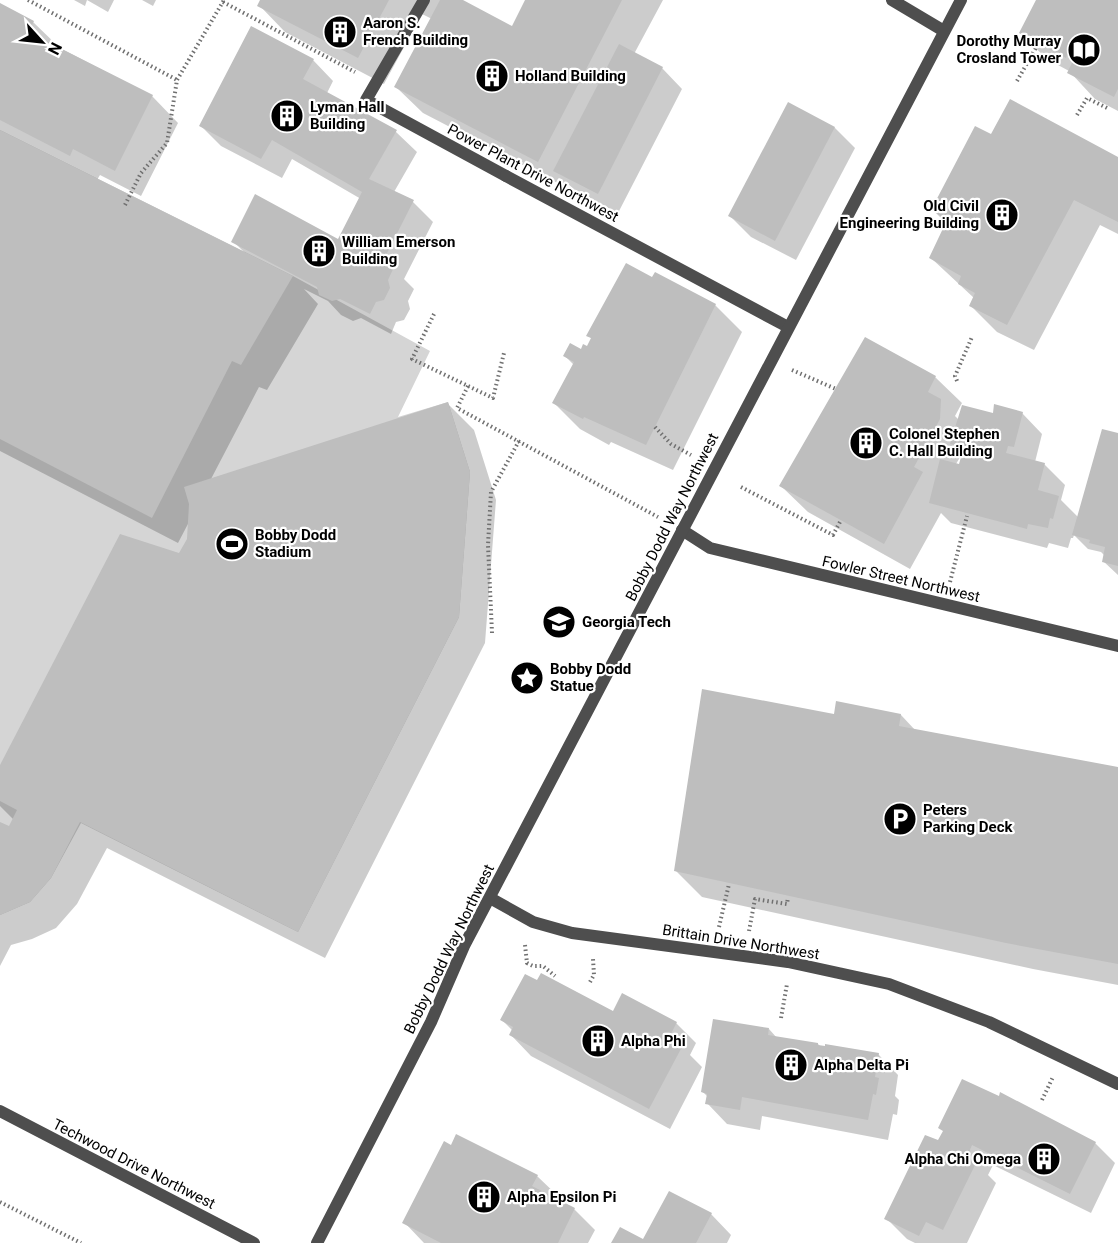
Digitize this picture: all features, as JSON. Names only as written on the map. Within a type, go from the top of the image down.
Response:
[{"type":"street","name":"Power Plant Drive Northwest","points":[[424,0],[366,100],[788,327]]},
{"type":"street","points":[[892,0],[945,31]]},
{"type":"street","name":"Bobby Dodd Way Northwest","points":[[317,1243],[431,1022],[464,946],[961,0]]},
{"type":"street","name":"Fowler Street Northwest","points":[[682,530],[710,548],[1118,646]]},
{"type":"street","name":"Brittain Drive Northwest","points":[[490,898],[533,922],[572,933],[788,962],[889,984],[989,1022],[1118,1084]]},
{"type":"street","name":"Techwood Drive Northwest","points":[[0,1111],[254,1243]]},
{"type":"path","points":[[28,0],[177,80]]},
{"type":"path","points":[[125,205],[141,173],[167,143],[177,80],[223,1],[376,83]]},
{"type":"path","points":[[1017,81],[1038,44]]},
{"type":"path","points":[[1077,116],[1087,98],[1109,109]]},
{"type":"path","points":[[434,314],[412,360],[493,398],[504,353]]},
{"type":"path","points":[[957,381],[955,376],[972,337]]},
{"type":"path","points":[[770,360],[836,389]]},
{"type":"path","points":[[468,386],[457,408],[658,517]]},
{"type":"path","points":[[655,427],[671,444],[691,455]]},
{"type":"path","points":[[492,633],[488,545],[491,492],[519,441]]},
{"type":"path","points":[[741,487],[832,535],[841,520]]},
{"type":"path","points":[[951,577],[967,516]]},
{"type":"path","points":[[719,927],[729,884]]},
{"type":"path","points":[[749,931],[755,899],[787,904],[788,897]]},
{"type":"path","points":[[525,945],[527,963],[533,966],[543,966],[555,976]]},
{"type":"path","points":[[590,982],[594,975],[593,955]]},
{"type":"path","points":[[781,1018],[788,980]]},
{"type":"path","points":[[1042,1100],[1051,1080]]},
{"type":"path","points":[[0,1202],[81,1243]]},
{"type":"shaded area","name":"Bobby Dodd Stadium","points":[[0,130],[293,276],[430,351],[398,417],[448,402],[470,472],[459,617],[298,932],[81,823],[51,878],[30,902],[0,915]]},
{"type":"building","name":"Aaron S. French Building","points":[[260,0],[389,0],[358,58],[257,6]]},
{"type":"building","name":"Holland Building","points":[[440,0],[463,0],[512,26],[525,0],[622,0],[538,162],[394,87]]},
{"type":"building","name":"Dorothy Murray Crosland Tower","points":[[1036,0],[1118,0],[1118,89],[1114,97],[1067,73],[1074,59],[1067,55],[1066,58],[1019,33]]},
{"type":"building","points":[[0,3],[34,21],[25,39],[33,42],[36,36],[153,95],[115,171],[73,149],[70,156],[0,120]]},
{"type":"building","points":[[251,26],[314,59],[303,79],[397,130],[369,179],[414,200],[383,261],[394,267],[388,280],[390,288],[384,300],[376,302],[370,314],[340,299],[332,301],[319,295],[317,287],[231,242],[255,194],[338,239],[362,192],[272,140],[261,159],[199,126]]},
{"type":"building","points":[[619,44],[663,67],[598,194],[553,171]]},
{"type":"building","name":"Old Civil Engineering Building","points":[[1010,99],[1118,157],[1118,222],[1074,200],[1007,325],[969,306],[975,293],[958,284],[961,276],[929,258],[947,220],[931,210],[975,126],[991,134]]},
{"type":"building","points":[[788,102],[835,127],[775,241],[728,216]]},
{"type":"building","points":[[0,130],[293,276],[241,365],[232,361],[152,518],[0,439]]},
{"type":"building","points":[[626,263],[652,277],[655,272],[716,304],[646,445],[584,417],[583,419],[552,403],[574,362],[563,356],[570,343],[581,349],[583,344],[587,346],[591,338],[586,336]]},
{"type":"building","name":"Colonel Stephen C. Hall Building","points":[[865,337],[936,376],[928,392],[941,399],[940,419],[914,467],[923,472],[884,544],[779,486]]},
{"type":"building","points":[[448,402],[470,472],[459,617],[298,932],[80,822],[51,878],[30,902],[0,915],[0,822],[9,826],[17,810],[0,801],[0,765],[120,534],[179,553],[187,539],[189,504],[184,487]]},
{"type":"building","points":[[994,404],[1023,412],[1014,447],[1008,446],[1006,453],[1045,463],[1038,490],[1059,496],[1053,519],[1050,518],[1048,528],[1028,524],[1027,529],[929,503],[940,459],[959,464],[964,447],[950,444],[962,405],[993,413]]},
{"type":"building","points":[[1102,429],[1118,433],[1118,566],[1102,562],[1105,547],[1072,535]]},
{"type":"building","name":"Peters Parking Deck","points":[[702,689],[834,714],[836,701],[901,714],[899,726],[1118,767],[1118,964],[1006,943],[674,871]]},
{"type":"building","name":"Alpha Phi","points":[[541,973],[613,1011],[622,993],[677,1022],[669,1038],[683,1045],[649,1109],[509,1035],[513,1027],[500,1020],[525,974],[537,980]]},
{"type":"building","name":"Alpha Delta Pi","points":[[713,1019],[769,1028],[768,1035],[818,1043],[818,1045],[825,1046],[825,1044],[879,1053],[875,1077],[879,1078],[868,1120],[742,1097],[740,1110],[705,1104],[707,1094],[701,1092]]},
{"type":"building","name":"Alpha Chi Omega","points":[[962,1079],[999,1096],[1000,1092],[1096,1142],[1070,1194],[972,1145],[967,1157],[977,1161],[943,1230],[926,1222],[919,1236],[884,1219],[925,1135],[938,1140],[943,1131],[938,1128]]},
{"type":"building","name":"Alpha Epsilon Pi","points":[[456,1134],[538,1175],[532,1186],[575,1208],[558,1243],[441,1243],[402,1223],[444,1141],[451,1145]]},
{"type":"building","points":[[669,1191],[712,1213],[696,1243],[611,1243],[620,1227],[643,1239]]},
{"type":"place","name":"Aaron S. French Building","points":[[340,32]]},
{"type":"place","name":"Dorothy Murray Crosland Tower","points":[[1084,50]]},
{"type":"place","name":"Holland Building","points":[[492,76]]},
{"type":"place","name":"Lyman Hall Building","points":[[287,116]]},
{"type":"place","name":"Old Civil Engineering Building","points":[[1002,215]]},
{"type":"place","name":"William Emerson Building","points":[[319,251]]},
{"type":"place","name":"Colonel Stephen C. Hall Building","points":[[866,443]]},
{"type":"place","name":"Bobby Dodd Stadium","points":[[232,544]]},
{"type":"place","name":"Georgia Tech","points":[[559,622]]},
{"type":"place","name":"Bobby Dodd Statue","points":[[527,678]]},
{"type":"place","name":"Peters Parking Deck","points":[[900,819]]},
{"type":"place","name":"Alpha Phi","points":[[598,1041]]},
{"type":"place","name":"Alpha Delta Pi","points":[[791,1065]]},
{"type":"place","name":"Alpha Chi Omega","points":[[1044,1159]]},
{"type":"place","name":"Alpha Epsilon Pi","points":[[484,1197]]}]
